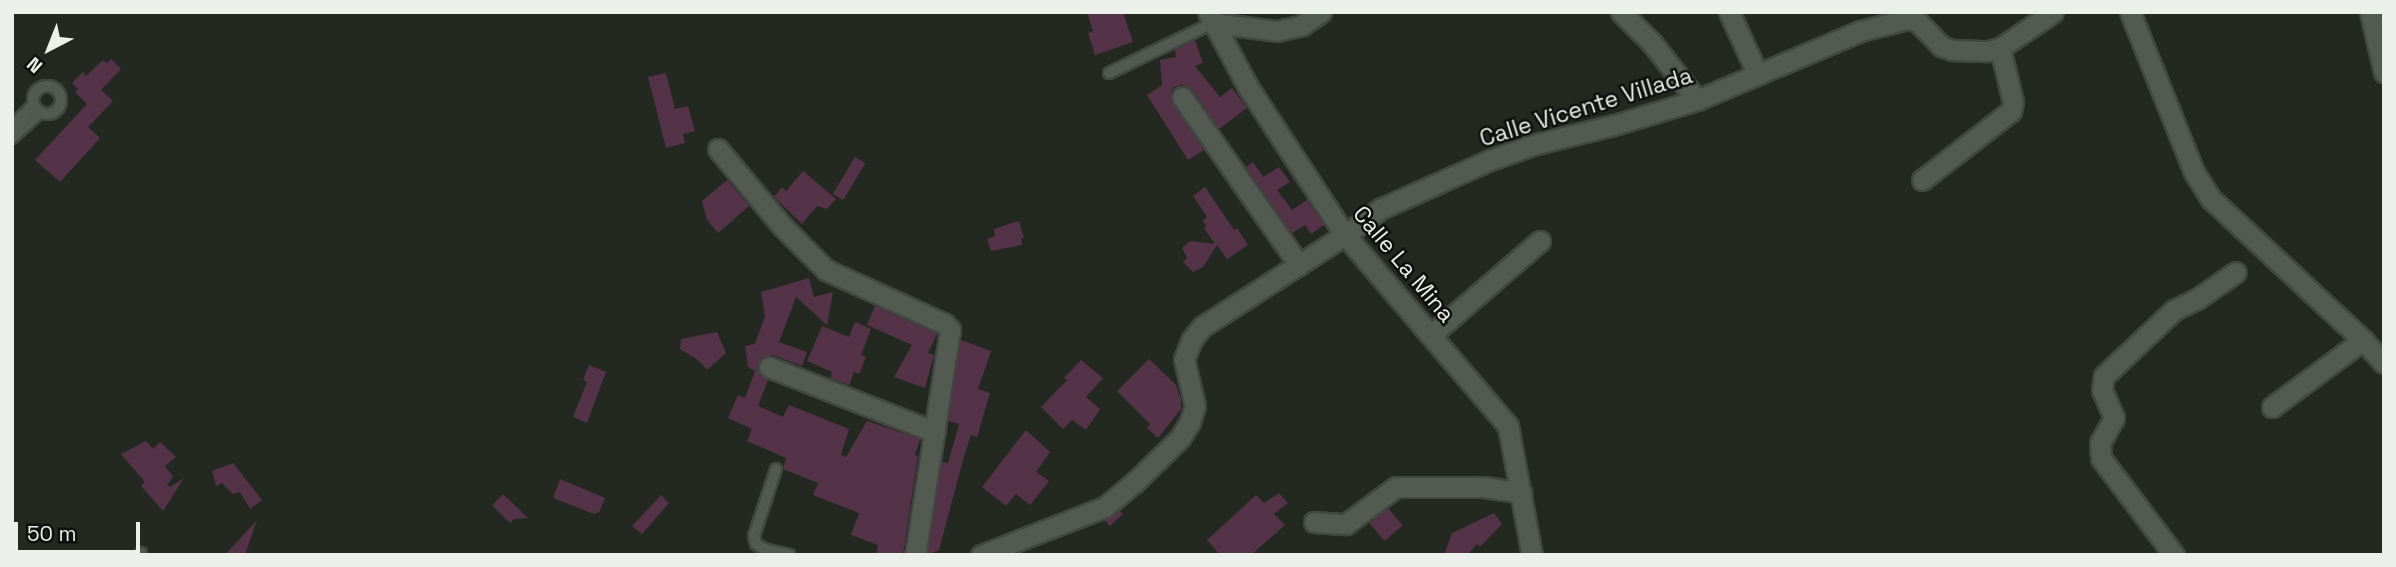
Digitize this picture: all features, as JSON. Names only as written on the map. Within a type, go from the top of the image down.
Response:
[{"type":"street","points":[[1211,18],[1277,32],[1302,25],[1321,12]]},
{"type":"street","points":[[1621,12],[1652,43],[1697,100]]},
{"type":"street","points":[[1729,12],[1758,75]]},
{"type":"street","points":[[1922,180],[2011,111],[2013,102],[2000,48],[2053,12]]},
{"type":"street","points":[[2130,12],[2194,172],[2210,198],[2363,340],[2384,363]]},
{"type":"street","points":[[2370,12],[2384,72]]},
{"type":"street","name":"Calle La Mina","points":[[1211,18],[1248,87],[1345,235],[1508,426],[1532,555]]},
{"type":"street","name":"Calle Vicente Villada","points":[[981,555],[1105,507],[1134,483],[1180,438],[1193,415],[1195,407],[1184,359],[1192,339],[1203,326],[1345,235],[1380,209],[1490,160],[1536,144],[1614,125],[1697,100],[1860,31],[1899,19],[1918,22],[1941,46],[1952,50],[1988,51],[2000,48]]},
{"type":"street","points":[[1182,97],[1299,265]]},
{"type":"street","points":[[718,149],[783,227],[826,270],[949,327],[950,338],[915,555]]},
{"type":"street","points":[[1431,335],[1540,241]]},
{"type":"street","points":[[2174,555],[2101,458],[2100,443],[2113,418],[2102,390],[2104,376],[2174,310],[2197,299],[2236,272]]},
{"type":"street","points":[[2272,407],[2363,340]]},
{"type":"street","points":[[769,367],[934,432]]},
{"type":"street","points":[[1314,522],[1346,524],[1396,487],[1484,487],[1522,493]]},
{"type":"lane","points":[[1108,73],[1211,18]]},
{"type":"lane","points":[[12,126],[37,108],[12,138]]},
{"type":"lane","points":[[776,469],[754,536],[756,544],[764,549],[789,555]]},
{"type":"building","points":[[1087,12],[1123,12],[1133,42],[1095,55],[1088,33],[1093,31]]},
{"type":"building","points":[[1195,40],[1203,63],[1195,66],[1220,97],[1232,88],[1247,108],[1219,129],[1192,89],[1182,85],[1174,87],[1171,92],[1172,103],[1204,150],[1188,160],[1147,95],[1162,85],[1160,60],[1176,57],[1175,50]]},
{"type":"building","points":[[111,59],[121,69],[101,90],[113,101],[88,127],[100,138],[60,182],[35,160],[87,104],[75,92],[78,89],[72,83],[83,72],[86,76],[103,60],[107,63]]},
{"type":"building","points":[[666,73],[675,109],[688,106],[695,131],[683,134],[685,143],[666,148],[648,77]]},
{"type":"building","points":[[855,157],[865,163],[843,200],[833,194]]},
{"type":"building","points":[[1253,162],[1263,177],[1279,167],[1290,182],[1277,190],[1292,210],[1307,200],[1324,225],[1311,234],[1305,225],[1292,233],[1246,167]]},
{"type":"building","points":[[803,171],[836,199],[827,209],[817,206],[802,224],[774,197],[782,187],[786,191]]},
{"type":"building","points":[[727,180],[749,206],[718,233],[707,220],[702,201]]},
{"type":"building","points":[[1205,187],[1234,230],[1237,228],[1248,245],[1227,259],[1217,245],[1203,267],[1193,272],[1183,262],[1187,258],[1182,248],[1190,241],[1215,244],[1204,228],[1206,226],[1203,221],[1207,217],[1193,196]]},
{"type":"building","points":[[1019,221],[1024,238],[1021,238],[1022,245],[991,251],[987,239],[995,236],[994,229]]},
{"type":"building","points":[[809,278],[814,297],[833,292],[827,325],[796,297],[779,342],[807,352],[802,366],[773,355],[761,358],[757,369],[768,380],[758,406],[783,417],[789,405],[849,429],[841,455],[846,457],[867,421],[920,439],[915,455],[918,456],[903,555],[876,555],[878,545],[851,535],[859,513],[813,495],[818,483],[783,469],[786,458],[747,441],[752,429],[728,418],[738,395],[745,398],[755,371],[748,367],[745,346],[755,344],[765,316],[761,292]]},
{"type":"building","points":[[875,306],[937,334],[928,353],[934,355],[925,388],[894,377],[912,345],[867,325]]},
{"type":"building","points":[[855,322],[871,329],[861,355],[866,357],[859,374],[854,372],[849,385],[830,378],[832,372],[807,361],[822,326],[849,337]]},
{"type":"building","points":[[717,332],[726,353],[707,370],[698,360],[680,349],[681,339]]},
{"type":"building","points":[[961,340],[991,351],[978,389],[990,393],[977,437],[971,435],[964,456],[939,550],[927,555],[942,462],[948,463],[959,424],[948,421]]},
{"type":"building","points":[[1149,359],[1176,385],[1181,400],[1181,409],[1158,438],[1147,428],[1150,424],[1117,391]]},
{"type":"building","points":[[1081,360],[1103,378],[1086,397],[1100,409],[1086,430],[1072,420],[1063,429],[1041,407],[1067,380],[1064,378]]},
{"type":"building","points":[[589,365],[606,372],[587,423],[573,417],[587,382],[583,380]]},
{"type":"building","points":[[1026,430],[1050,452],[1036,472],[1049,481],[1030,505],[1016,494],[1006,506],[982,487]]},
{"type":"building","points":[[146,441],[153,449],[160,442],[176,457],[165,466],[173,477],[167,485],[170,487],[184,478],[163,511],[141,486],[145,482],[121,454]]},
{"type":"building","points":[[233,463],[262,500],[250,509],[240,492],[233,494],[222,483],[216,486],[212,471]]},
{"type":"building","points":[[560,479],[605,498],[600,511],[594,514],[553,498]]},
{"type":"building","points":[[1279,493],[1288,503],[1274,514],[1285,525],[1251,555],[1220,555],[1207,540],[1256,495],[1264,503]]},
{"type":"building","points":[[503,494],[528,518],[514,519],[510,523],[492,505]]},
{"type":"building","points":[[661,495],[669,503],[642,534],[632,526]]},
{"type":"building","points":[[1388,508],[1403,526],[1384,541],[1370,523]]},
{"type":"building","points":[[1119,511],[1123,514],[1110,526],[1104,520]]},
{"type":"building","points":[[1494,513],[1502,524],[1480,547],[1477,544],[1467,555],[1444,555],[1452,533]]},
{"type":"building","points":[[257,520],[245,555],[225,555]]}]
